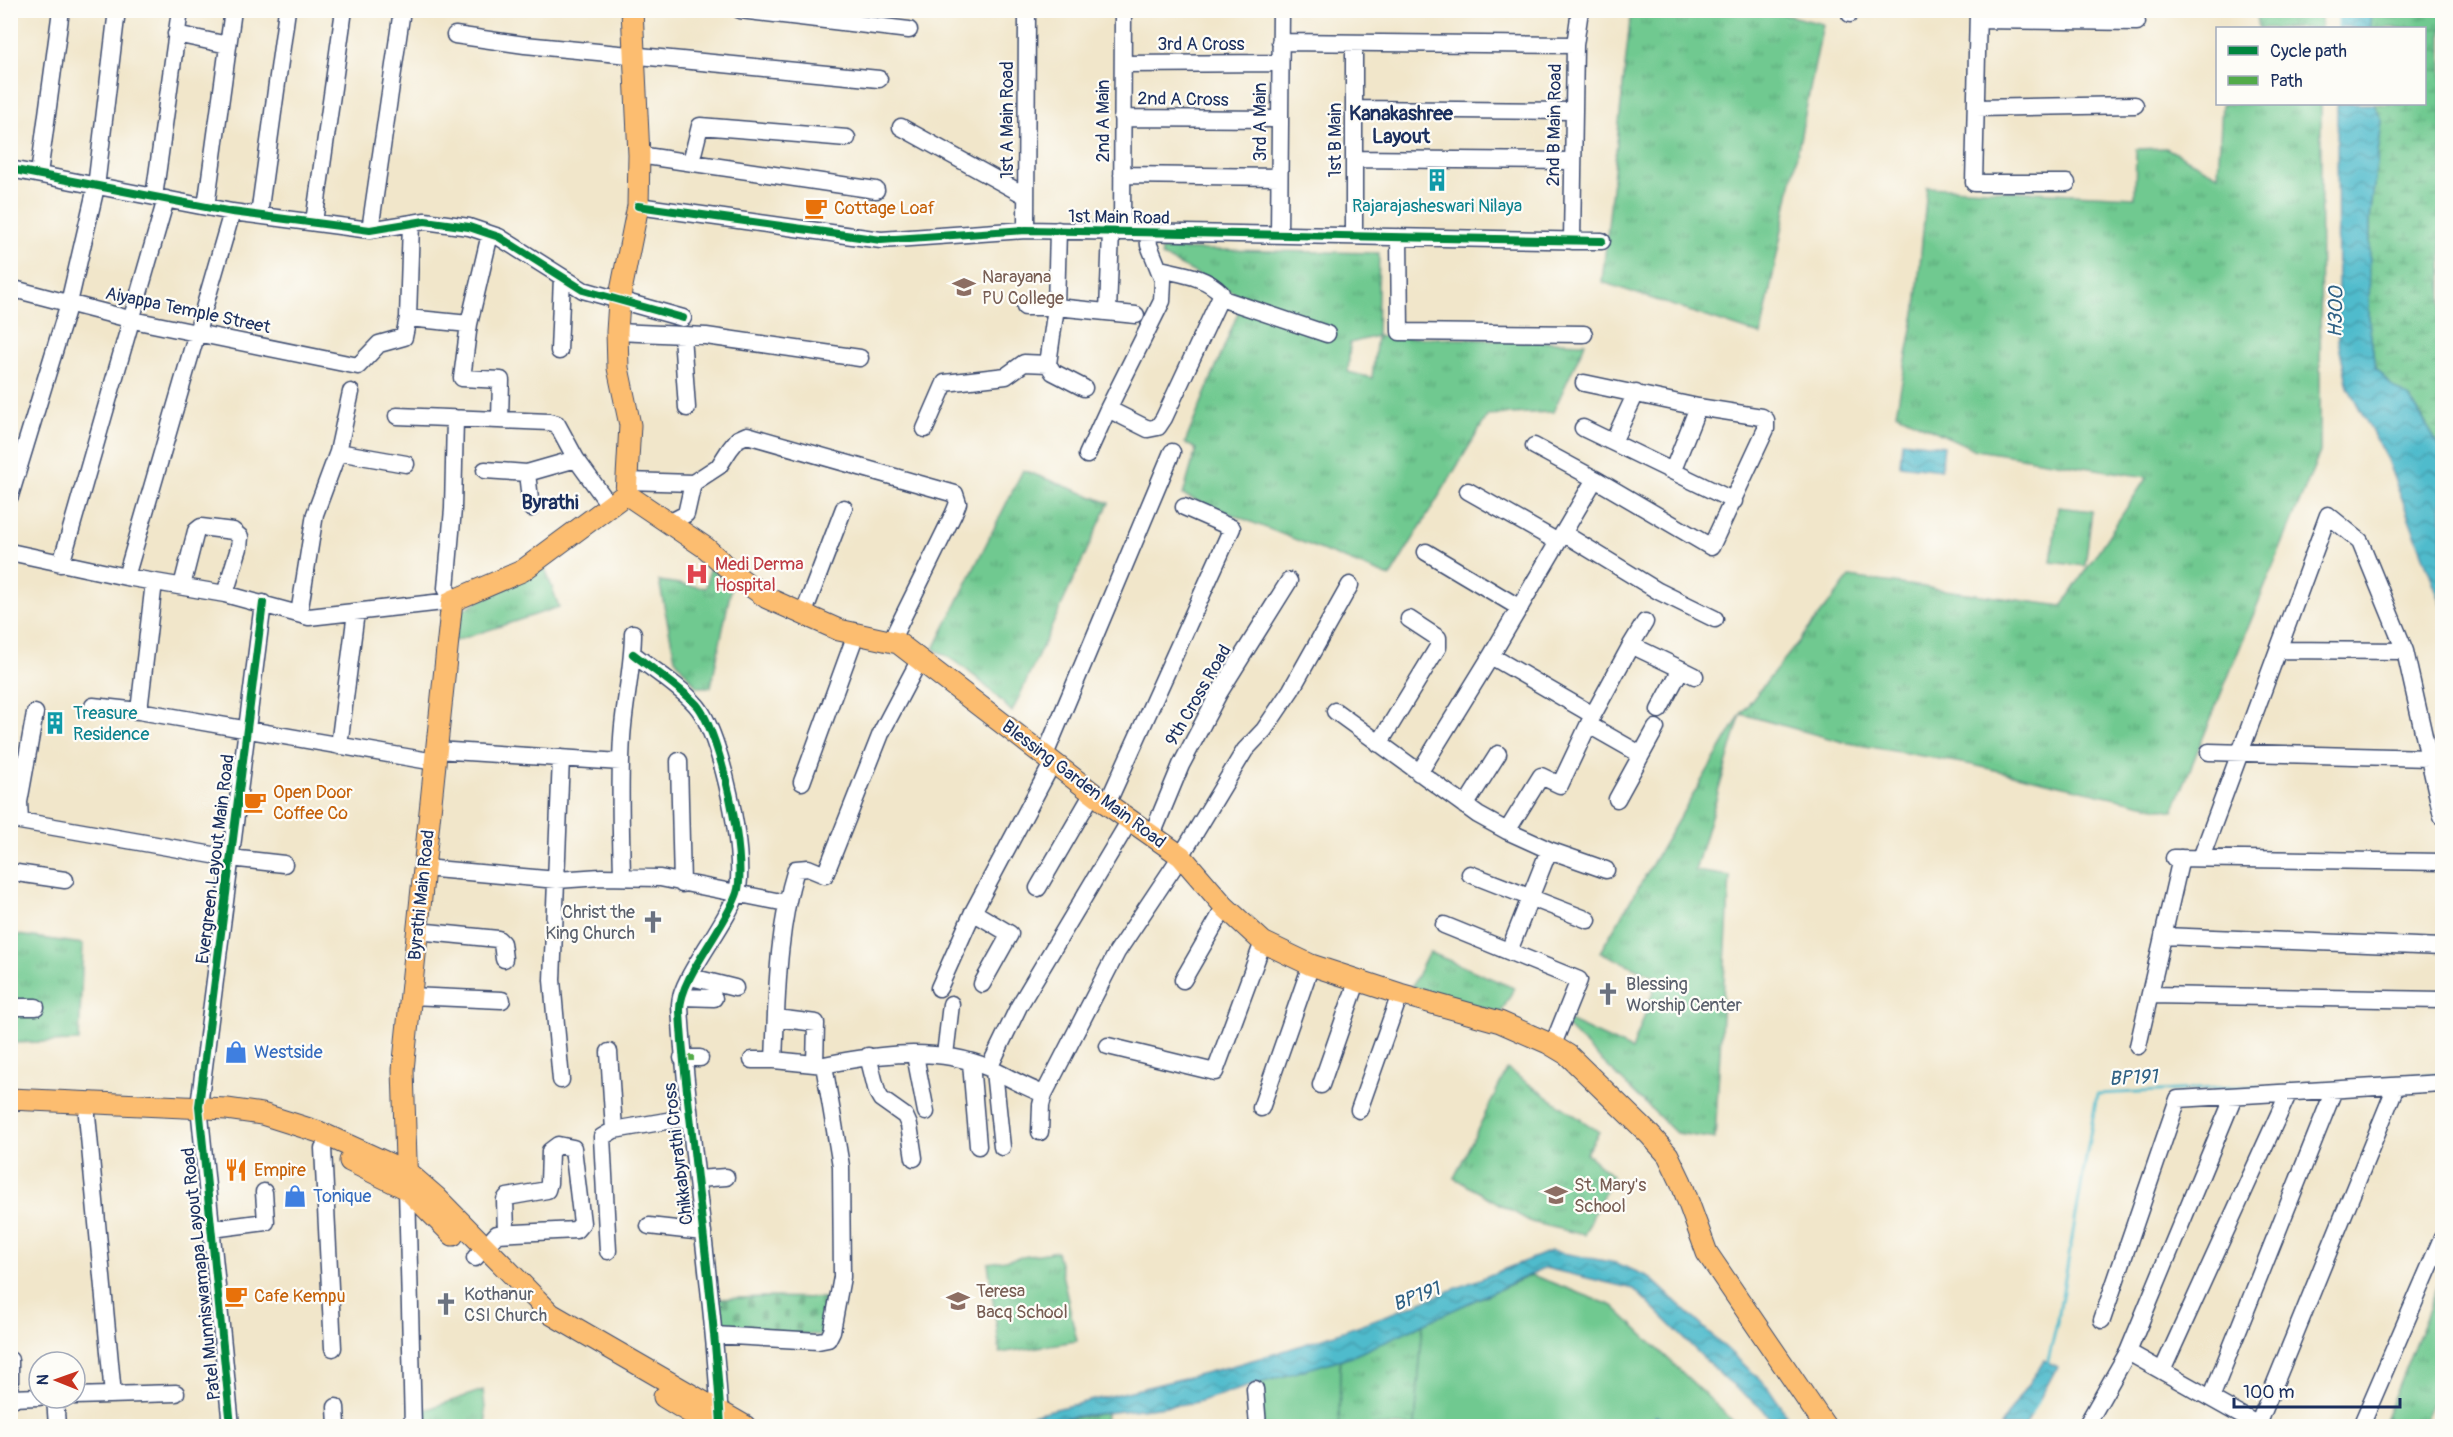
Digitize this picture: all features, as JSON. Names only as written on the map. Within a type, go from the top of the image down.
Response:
[{"type":"main road","points":[[452,602],[522,571],[621,494],[630,425],[618,368],[617,332],[619,301],[638,206],[639,155],[632,11]]},
{"type":"main road","name":"Blessing Garden Main Road","points":[[621,494],[706,548],[738,577],[767,598],[839,630],[898,643],[1100,799],[1181,856],[1225,908],[1263,942],[1311,965],[1400,994],[1500,1022],[1548,1043],[1568,1055],[1668,1155],[1681,1182],[1707,1253],[1825,1426]]},
{"type":"main road","name":"Byrathi Main Road","points":[[407,1181],[404,1070],[452,602]]},
{"type":"main road","points":[[1552,1047],[1555,1061],[1657,1163],[1669,1187],[1696,1259],[1809,1426]]},
{"type":"main road","points":[[10,1099],[262,1114],[311,1129],[436,1198],[532,1314],[560,1335],[718,1422],[745,1426]]},
{"type":"main road","points":[[10,1111],[87,1115],[199,1112],[323,1148],[407,1181]]},
{"type":"street","points":[[39,174],[61,10]]},
{"type":"street","points":[[10,496],[69,303],[96,187],[117,10]]},
{"type":"street","points":[[61,564],[133,320],[160,198],[180,10]]},
{"type":"street","points":[[206,207],[233,10]]},
{"type":"street","points":[[260,215],[287,10]]},
{"type":"street","points":[[314,222],[344,10]]},
{"type":"street","points":[[370,230],[402,10]]},
{"type":"street","points":[[627,10],[632,11]]},
{"type":"street","points":[[740,10],[808,14],[909,30]]},
{"type":"street","name":"1st A Main Road","points":[[1026,230],[1028,10]]},
{"type":"street","name":"2nd A Main","points":[[1108,312],[1122,175],[1123,10]]},
{"type":"street","name":"3rd A Main","points":[[1279,235],[1281,10]]},
{"type":"street","name":"2nd B Main Road","points":[[1572,241],[1575,45],[1580,10]]},
{"type":"street","points":[[2067,183],[1974,183],[1978,15],[2137,22]]},
{"type":"street","points":[[176,34],[228,45]]},
{"type":"street","points":[[455,35],[525,45],[879,79]]},
{"type":"street","points":[[1280,42],[1575,45]]},
{"type":"street","name":"1st B Main","points":[[1354,43],[1354,236]]},
{"type":"street","name":"3rd A Cross","points":[[1123,64],[1280,63]]},
{"type":"street","points":[[1976,108],[2135,105]]},
{"type":"street","points":[[1354,109],[1574,111]]},
{"type":"street","name":"2nd A Cross","points":[[1122,118],[1280,119]]},
{"type":"street","points":[[691,162],[700,126],[847,138]]},
{"type":"street","points":[[901,127],[1026,196]]},
{"type":"street","points":[[639,155],[876,190]]},
{"type":"street","points":[[1355,159],[1573,161]]},
{"type":"street","points":[[10,169],[232,212],[370,230],[425,221],[469,227],[490,234],[583,290],[619,301],[706,336],[860,358]]},
{"type":"street","points":[[1122,175],[1279,177]]},
{"type":"street","name":"1st Main Road","points":[[638,206],[881,240],[1026,230],[1058,230],[1602,241]]},
{"type":"street","points":[[126,577],[232,212]]},
{"type":"street","points":[[411,223],[408,318],[469,324]]},
{"type":"street","points":[[1058,230],[1056,307],[1048,364],[1053,372],[1084,388]]},
{"type":"street","points":[[1087,455],[1162,301],[1163,280],[1149,245],[1148,232]]},
{"type":"street","points":[[490,234],[469,324],[462,378],[501,380],[500,420]]},
{"type":"street","points":[[1399,237],[1400,332],[1584,334]]},
{"type":"street","points":[[1108,410],[1146,429],[1158,427],[1220,298],[1221,293],[1203,280],[1160,269]]},
{"type":"street","points":[[559,351],[562,277]]},
{"type":"street","name":"Aiyappa Temple Street","points":[[10,288],[133,320],[358,366],[379,344],[404,337],[408,318]]},
{"type":"street","points":[[1220,298],[1327,334]]},
{"type":"street","points":[[1025,307],[1056,307],[1136,315]]},
{"type":"street","points":[[617,332],[683,327]]},
{"type":"street","points":[[683,327],[687,408]]},
{"type":"street","points":[[925,429],[945,383],[1006,376],[1024,363],[1048,364]]},
{"type":"street","points":[[1534,446],[1711,547],[1766,429],[1766,420],[1762,417],[1698,407],[1584,383]]},
{"type":"street","points":[[300,614],[315,514],[338,452],[351,392]]},
{"type":"street","points":[[1613,442],[1636,393]]},
{"type":"street","points":[[1673,470],[1698,407]]},
{"type":"street","points":[[397,416],[557,424],[576,459],[621,494],[693,483],[719,466],[738,439],[747,435],[955,494],[958,503],[954,513],[891,641]]},
{"type":"street","points":[[10,552],[126,577],[225,594],[309,617],[452,602],[446,588],[453,509],[455,418]]},
{"type":"street","points":[[1583,428],[1734,501]]},
{"type":"street","points":[[338,452],[406,464]]},
{"type":"street","points":[[939,988],[973,912],[1049,759],[1172,452]]},
{"type":"street","points":[[485,470],[527,473],[576,459]]},
{"type":"street","points":[[527,473],[531,508]]},
{"type":"street","points":[[1419,773],[1520,608],[1595,479]]},
{"type":"street","points":[[669,524],[686,514],[693,483]]},
{"type":"street","points":[[1468,491],[1715,619]]},
{"type":"street","points":[[803,615],[844,507]]},
{"type":"street","points":[[1038,888],[1100,799],[1232,528],[1184,507]]},
{"type":"street","points":[[2201,858],[2328,514],[2360,541],[2405,651],[2442,816]]},
{"type":"street","points":[[182,586],[196,531],[201,527],[233,531],[240,537],[239,548],[225,594]]},
{"type":"street","points":[[1426,552],[1520,608]]},
{"type":"street","name":"9th Cross Road","points":[[1152,836],[1181,765],[1219,693],[1289,580]]},
{"type":"street","points":[[139,711],[154,582]]},
{"type":"street","points":[[1040,1132],[1041,1105],[1044,1094],[1117,952],[1181,856],[1245,750],[1264,730],[1291,690],[1350,585]]},
{"type":"street","name":"Evergreen Layout Main Road","points":[[199,1112],[263,603]]},
{"type":"street","points":[[339,746],[356,612]]},
{"type":"street","points":[[1379,744],[1438,647],[1438,638],[1409,619]]},
{"type":"street","points":[[1507,831],[1541,776],[1560,785],[1591,720],[1645,622]]},
{"type":"street","points":[[622,876],[621,762],[626,691],[633,654],[633,633]]},
{"type":"street","points":[[802,782],[856,634]]},
{"type":"street","points":[[1631,645],[1688,673],[1659,710]]},
{"type":"street","points":[[2278,650],[2405,651]]},
{"type":"street","points":[[633,654],[696,705],[710,726],[726,779],[735,825],[737,892]]},
{"type":"street","points":[[1491,656],[1640,754]]},
{"type":"street","points":[[774,1060],[786,903],[796,869],[808,868],[825,875],[882,731],[920,659]]},
{"type":"street","points":[[93,706],[139,711],[339,746],[435,756],[561,758],[621,762]]},
{"type":"street","points":[[1335,711],[1465,806],[1507,831],[1549,850],[1606,870]]},
{"type":"street","points":[[36,713],[15,801],[20,821],[230,858],[284,864]]},
{"type":"street","points":[[1617,799],[1656,728]]},
{"type":"street","points":[[2209,752],[2429,758]]},
{"type":"street","points":[[1465,806],[1498,754]]},
{"type":"street","points":[[561,758],[552,980],[561,1080]]},
{"type":"street","points":[[679,761],[682,884]]},
{"type":"street","points":[[1002,1147],[992,1070],[1019,1006],[1130,820]]},
{"type":"street","points":[[1509,951],[1549,850]]},
{"type":"street","points":[[2138,1046],[2178,858],[2442,862]]},
{"type":"street","points":[[424,868],[557,880],[622,876],[660,878],[786,903]]},
{"type":"street","points":[[10,872],[65,880]]},
{"type":"street","points":[[1470,874],[1588,920]]},
{"type":"street","name":"Chikkabyrathi Cross","points":[[718,1422],[714,1335],[682,1058],[681,997],[737,892]]},
{"type":"street","points":[[1183,980],[1225,908]]},
{"type":"street","points":[[973,912],[1010,934],[982,984]]},
{"type":"street","points":[[1444,925],[1579,980],[1552,1047]]},
{"type":"street","points":[[417,931],[498,939],[502,943],[504,959]]},
{"type":"street","points":[[2163,936],[2442,947]]},
{"type":"street","points":[[1108,1046],[1215,1072],[1263,942]]},
{"type":"street","points":[[1261,1108],[1311,965]]},
{"type":"street","points":[[691,977],[735,988]]},
{"type":"street","points":[[1321,1085],[1358,979]]},
{"type":"street","points":[[1359,1110],[1400,994]]},
{"type":"street","points":[[2150,995],[2442,1000]]},
{"type":"street","points":[[410,996],[502,1000]]},
{"type":"street","points":[[681,997],[714,998]]},
{"type":"street","points":[[945,1055],[951,1004]]},
{"type":"street","points":[[10,1007],[36,1006]]},
{"type":"street","points":[[714,1335],[818,1341],[828,1339],[832,1331],[842,1277],[841,1166],[820,1065],[815,1021],[776,1018]]},
{"type":"street","points":[[609,1052],[614,1130]]},
{"type":"street","points":[[915,1055],[926,1112]]},
{"type":"street","points":[[752,1060],[820,1065],[868,1056],[945,1055],[992,1070],[1044,1094]]},
{"type":"street","points":[[868,1056],[877,1092],[881,1099],[905,1116],[909,1125],[914,1158]]},
{"type":"street","points":[[682,1058],[700,1058]]},
{"type":"street","points":[[971,1063],[978,1146]]},
{"type":"street","points":[[2102,1320],[2178,1099],[2442,1083]]},
{"type":"street","points":[[2128,1352],[2259,1426],[2396,1086]]},
{"type":"street","points":[[2211,1398],[2334,1090]]},
{"type":"street","points":[[2162,1371],[2289,1092]]},
{"type":"street","points":[[2086,1426],[2128,1352],[2234,1096]]},
{"type":"street","name":"Patel Munniswamapa Layout Road","points":[[199,1112],[231,1426]]},
{"type":"street","points":[[87,1115],[113,1395]]},
{"type":"street","points":[[608,1251],[602,1137],[614,1130],[690,1117]]},
{"type":"street","points":[[480,1252],[497,1234],[576,1230],[580,1226],[573,1148],[558,1145],[550,1151],[547,1190],[507,1197],[506,1233]]},
{"type":"street","points":[[323,1148],[333,1348]]},
{"type":"street","points":[[697,1179],[726,1178]]},
{"type":"street","points":[[407,1181],[413,1426]]},
{"type":"street","points":[[212,1229],[266,1222],[264,1192]]},
{"type":"street","points":[[650,1226],[703,1232]]},
{"type":"street","points":[[2361,1426],[2442,1238]]},
{"type":"street","points":[[10,1360],[11,1398],[27,1397]]},
{"type":"street","points":[[1255,1389],[1258,1426]]},
{"type":"street","points":[[87,1396],[176,1393]]},
{"type":"street","points":[[336,1407],[337,1426]]},
{"type":"street","points":[[56,1410],[57,1426]]},
{"type":"green space","points":[[1631,11],[1770,11],[1823,24],[1761,335],[1602,282]]},
{"type":"green space","points":[[2256,11],[2321,11],[2321,27],[2259,27]]},
{"type":"green space","points":[[2370,11],[2442,11],[2442,451],[2411,399],[2393,387],[2375,368],[2369,322],[2370,219],[2382,121],[2374,105],[2426,105],[2426,27],[2371,27]]},
{"type":"green space","points":[[2222,105],[2321,105],[2320,452],[2173,811],[1973,765],[1843,742],[1741,714],[1850,577],[2062,606],[2147,477],[1976,450],[1896,413],[1916,308],[1927,187],[2135,197],[2136,149],[2166,148],[2218,175]]},
{"type":"green space","points":[[1161,249],[1379,253],[1377,336],[1585,343],[1553,412],[1488,415],[1390,577],[1183,495],[1196,449],[1185,443],[1244,298],[1162,256]],"holes":[[[1377,336],[1372,378],[1348,372],[1350,343]]]},
{"type":"green space","points":[[1023,470],[1109,503],[1012,712],[976,677],[934,649]]},
{"type":"green space","points":[[2058,507],[2092,511],[2085,566],[2051,562]]},
{"type":"green space","points":[[544,565],[559,607],[455,641],[457,613]]},
{"type":"green space","points":[[710,567],[731,589],[711,687],[697,687],[675,659],[659,581],[706,588]]},
{"type":"green space","points":[[1741,714],[1695,871],[1730,876],[1715,1139],[1676,1133],[1566,1026],[1569,1021],[1632,1050],[1658,978],[1600,952]]},
{"type":"green space","points":[[11,934],[83,944],[79,1041],[11,1043]]},
{"type":"green space","points":[[1429,952],[1514,988],[1501,1013],[1412,986]]},
{"type":"green space","points":[[1507,1069],[1599,1132],[1586,1153],[1612,1176],[1584,1235],[1531,1222],[1454,1178]]},
{"type":"green space","points":[[1057,1251],[1077,1341],[1000,1353],[988,1263]]},
{"type":"green space","points":[[1532,1275],[1613,1306],[1738,1426],[1415,1426],[1423,1323]]},
{"type":"green space","points":[[2442,1276],[2442,1379],[2422,1426],[2382,1426]]},
{"type":"green space","points":[[826,1298],[825,1329],[821,1335],[719,1329],[718,1299]]},
{"type":"green space","points":[[1423,1323],[1415,1426],[1339,1426],[1340,1359],[1355,1355]]},
{"type":"green space","points":[[1340,1359],[1339,1426],[1262,1426],[1259,1383]]},
{"type":"green space","points":[[483,1390],[487,1426],[420,1426],[419,1412]]},
{"type":"green space","points":[[1106,1413],[1105,1426],[1023,1426]]},
{"type":"water","points":[[2340,11],[2370,11],[2371,27],[2339,27]]},
{"type":"water","points":[[2337,105],[2374,105],[2382,121],[2370,219],[2369,322],[2375,368],[2393,387],[2411,399],[2442,451],[2442,606],[2387,460],[2348,387],[2338,340]]},
{"type":"water","points":[[1902,441],[1944,446],[1941,470],[1900,465]]},
{"type":"water","points":[[1551,1251],[1616,1263],[1649,1277],[1768,1387],[1794,1426],[1775,1426],[1763,1409],[1727,1381],[1634,1289],[1545,1268],[1355,1355],[1193,1403],[1070,1417],[1023,1426],[987,1426],[1204,1373],[1315,1341]]},
{"type":"water","points":[[2044,1360],[2057,1367],[2025,1426],[2000,1426]]},
{"type":"water","points":[[1656,1415],[1681,1426],[1651,1426]]},
{"type":"waterway","points":[[2339,10],[2339,27]]},
{"type":"waterway","name":"BP191","points":[[2376,1079],[2442,1074]]},
{"type":"waterway","name":"BP191","points":[[2047,1365],[2058,1319],[2097,1094],[2258,1086]]},
{"type":"waterway","name":"BP191","points":[[2031,1415],[2039,1400]]},
{"type":"marked path","points":[[682,1058],[700,1058]]},
{"type":"cycle path","points":[[10,169],[232,212],[370,230],[425,221],[469,227],[499,237],[583,290],[683,318]]},
{"type":"cycle path","points":[[638,206],[881,240],[1026,230],[1602,241]]},
{"type":"cycle path","points":[[231,1426],[199,1106],[263,603]]},
{"type":"cycle path","points":[[633,654],[675,685],[697,705],[706,719],[723,767],[739,853],[737,893],[687,983],[680,1011],[685,1076],[713,1319],[721,1426]]},
{"type":"place","name":"Rajarajasheswari Nilaya","points":[[1437,180]]},
{"type":"place","name":"Cottage Loaf","points":[[816,208]]},
{"type":"place","name":"Narayana PU College","points":[[964,287]]},
{"type":"place","name":"Medi Derma Hospital","points":[[697,574]]},
{"type":"place","name":"Treasure Residence","points":[[55,723]]},
{"type":"place","name":"Open Door Coffee Co","points":[[255,802]]},
{"type":"place","name":"Christ the King Church","points":[[653,922]]},
{"type":"place","name":"Blessing Worship Center","points":[[1608,994]]},
{"type":"place","name":"Westside","points":[[236,1052]]},
{"type":"place","name":"Empire","points":[[236,1170]]},
{"type":"place","name":"St. Mary's School","points":[[1556,1195]]},
{"type":"place","name":"Tonique","points":[[295,1196]]},
{"type":"place","name":"Cafe Kempu","points":[[236,1296]]},
{"type":"place","name":"Teresa Bacq School","points":[[958,1301]]},
{"type":"place","name":"Kothanur CSI Church","points":[[446,1304]]},
{"type":"district","name":"Kanakashree Layout","points":[[1401,124]]},
{"type":"district","name":"Byrathi","points":[[550,502]]},
{"type":"water label","name":"H300","points":[[2335,312]]}]
